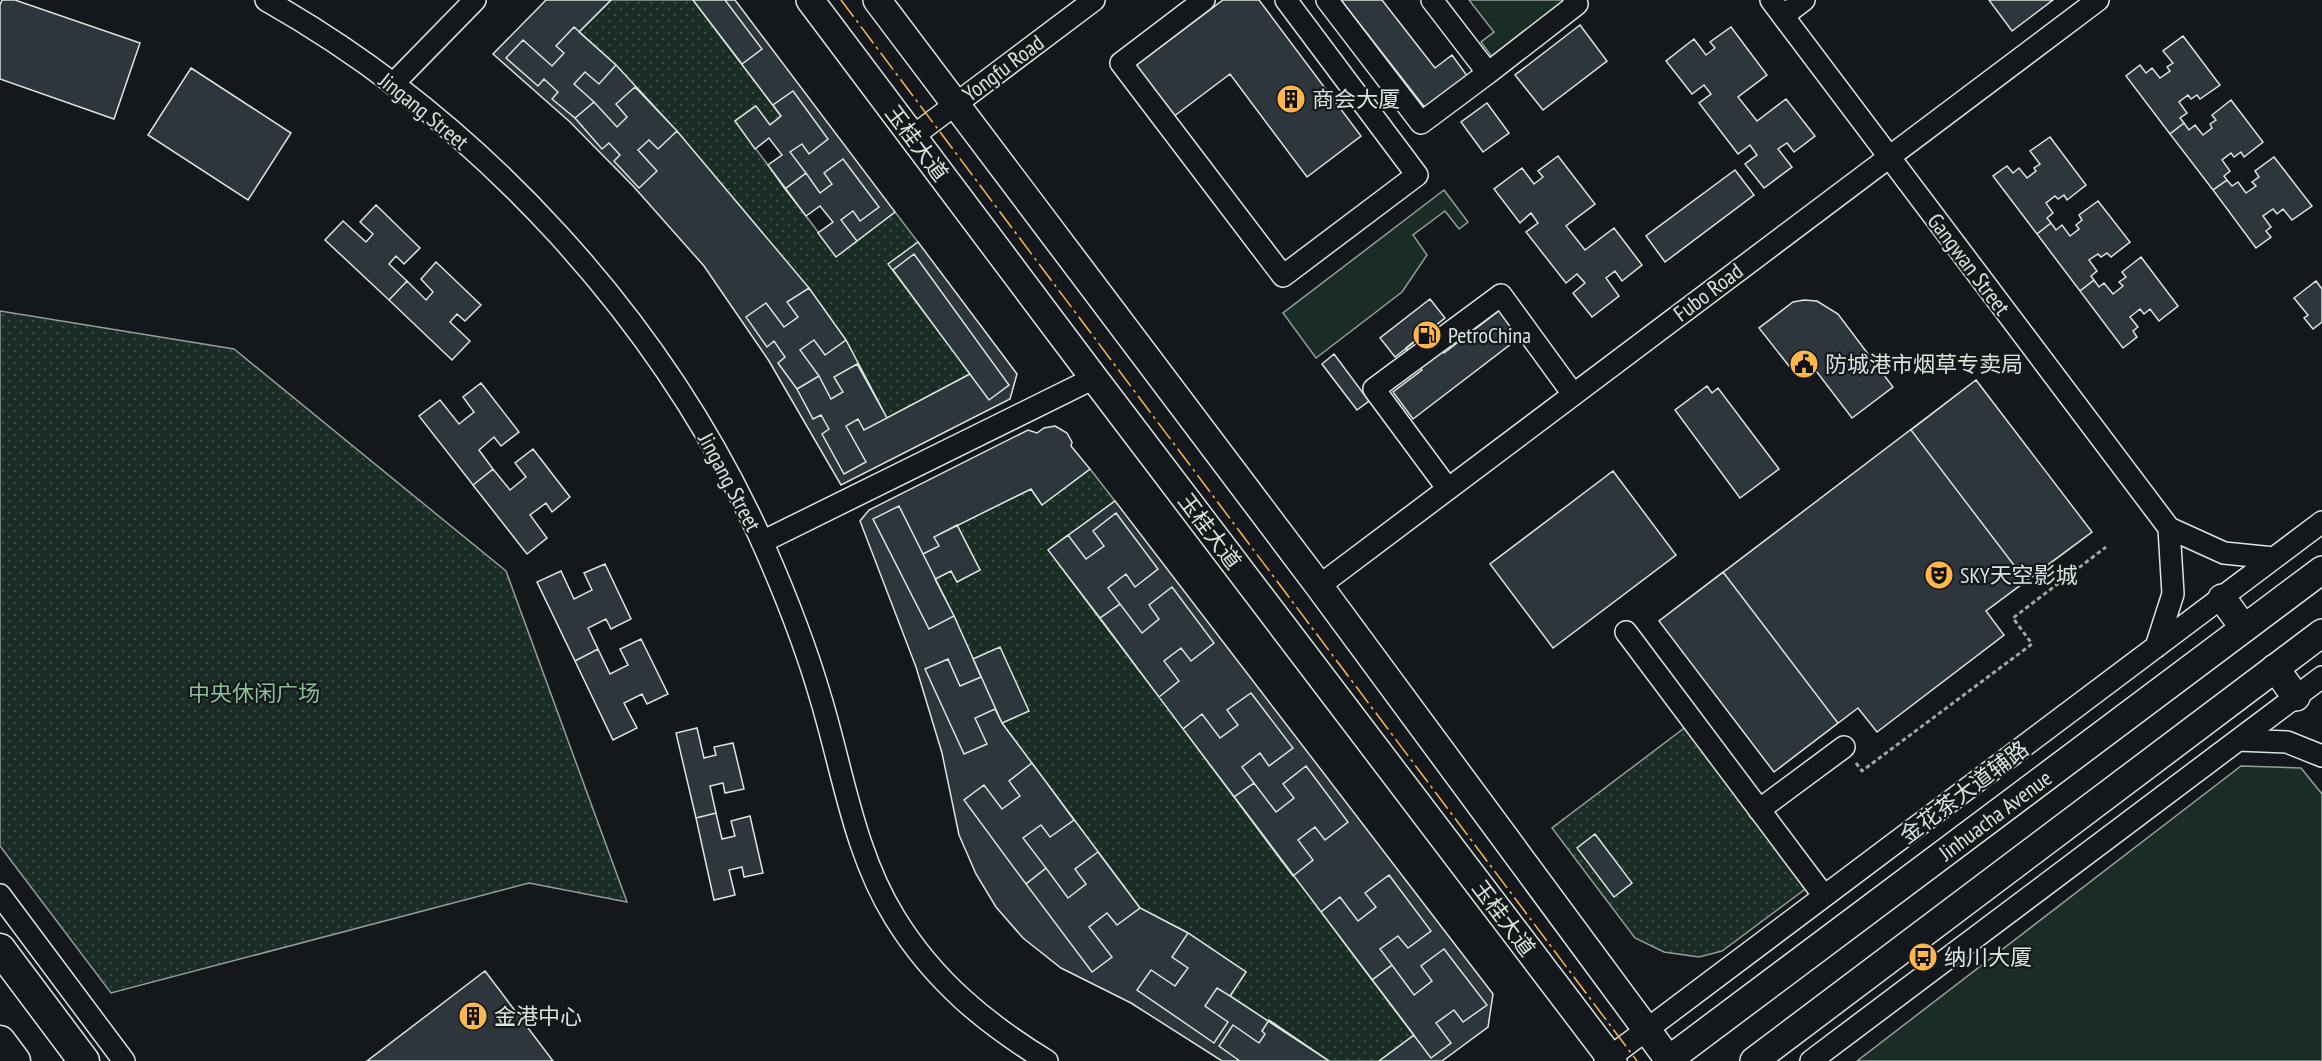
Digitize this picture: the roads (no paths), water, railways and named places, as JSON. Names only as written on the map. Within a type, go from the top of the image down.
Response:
[{"type":"highway","points":[[0,949],[84,1061]]},
{"type":"highway","points":[[0,1041],[15,1061]]},
{"type":"main road","name":"玉桂大道","points":[[810,0],[1609,1060]]},
{"type":"main road","points":[[877,0],[1319,586],[1668,1060]]},
{"type":"main road","name":"Jinhuacha Avenue","points":[[1668,1060],[2322,570]]},
{"type":"main road","points":[[2222,598],[2244,628]]},
{"type":"main road","points":[[1754,1061],[2322,633]]},
{"type":"main road","points":[[2275,668],[2296,697]]},
{"type":"street","name":"Jingang Street","points":[[266,0],[330,39],[393,84],[453,132],[509,184],[588,268],[631,322],[693,414],[733,483],[762,542],[788,604],[814,678],[865,855],[894,916],[929,966],[965,1004],[1006,1036],[1047,1061]]},
{"type":"street","points":[[393,84],[475,0]]},
{"type":"street","name":"Yongfu Road","points":[[912,136],[1094,0]]},
{"type":"street","points":[[1204,0],[1121,63],[1282,276],[1417,175],[1286,0]]},
{"type":"street","points":[[1327,0],[1421,123],[1577,4],[1574,0]]},
{"type":"street","points":[[1432,0],[1488,73]]},
{"type":"street","points":[[1777,8],[1804,0]]},
{"type":"street","name":"Fubo Road","points":[[1319,586],[2098,0]]},
{"type":"street","name":"Gangwan Street","points":[[1777,8],[2169,528]]},
{"type":"street","points":[[1448,489],[1374,389],[1501,296],[1573,394]]},
{"type":"street","points":[[762,542],[1094,378]]},
{"type":"street","name":"金花茶大道辅路","points":[[1609,1060],[2322,522]]},
{"type":"street","points":[[2156,647],[2173,594],[2169,528],[2224,553],[2274,558]]},
{"type":"street","points":[[1626,632],[1824,896]]},
{"type":"street","points":[[1811,1061],[2322,677]]},
{"type":"street","points":[[2238,740],[2287,742],[2322,756]]},
{"type":"street","points":[[1760,810],[1844,747]]},
{"type":"street","points":[[0,895],[124,1061]]},
{"type":"place","name":"商会大厦","points":[[1291,99]]},
{"type":"place","name":"PetroChina","points":[[1427,335]]},
{"type":"place","name":"防城港市烟草专卖局","points":[[1804,364]]},
{"type":"place","name":"SKY天空影城","points":[[1939,575]]},
{"type":"place","name":"纳川大厦","points":[[1923,957]]},
{"type":"place","name":"金港中心","points":[[473,1016]]},
{"type":"park label","name":"中央休闲广场","points":[[254,693]]}]
